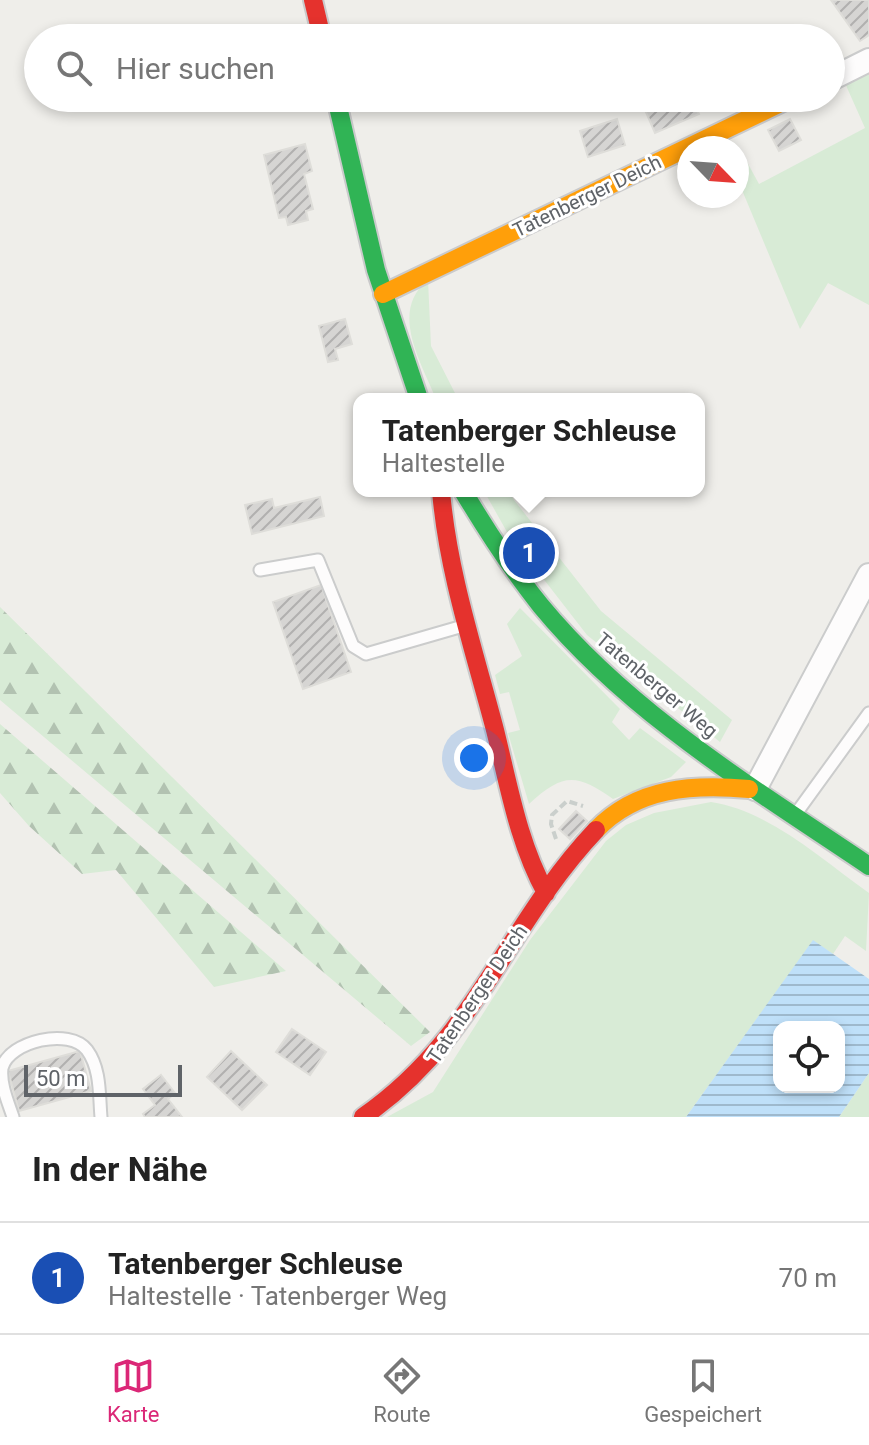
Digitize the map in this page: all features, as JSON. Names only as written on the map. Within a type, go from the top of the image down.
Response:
[{"type":"street","points":[[313,0],[319,24]]},
{"type":"street","points":[[845,72],[869,60]]},
{"type":"street","points":[[339,112],[383,294],[417,393]]},
{"type":"street","name":"Tatenberger Deich","points":[[383,294],[762,112]]},
{"type":"street","points":[[442,497],[448,551],[528,856],[546,893]]},
{"type":"street","name":"Tatenberger Weg","points":[[467,497],[508,562],[570,639],[672,730],[869,866]]},
{"type":"street","points":[[755,789],[869,575]]},
{"type":"street","name":"Tatenberger Deich","points":[[363,1117],[395,1098],[433,1061],[546,893],[587,839],[610,816],[635,802],[702,784],[755,789]]},
{"type":"lane","points":[[260,570],[318,560],[353,646],[366,654],[468,625]]},
{"type":"lane","points":[[795,815],[869,713]]},
{"type":"lane","points":[[13,1117],[1,1080],[3,1065],[9,1055],[20,1047],[63,1037],[74,1039],[86,1048],[96,1068],[101,1117]]},
{"type":"green space","points":[[869,68],[869,305],[828,283],[800,329],[749,207],[749,166],[759,184],[865,128],[845,83]]},
{"type":"green space","points":[[428,280],[431,346],[455,393],[434,393],[417,353],[409,322],[417,292]]},
{"type":"green space","points":[[487,497],[512,497],[601,611],[732,720],[720,742],[587,635],[507,532]]},
{"type":"green space","points":[[0,607],[430,1032],[411,1046],[0,700]]},
{"type":"green space","points":[[520,608],[620,709],[612,722],[629,740],[640,728],[686,762],[671,777],[613,799],[589,784],[570,780],[551,786],[529,804],[508,733],[520,730],[509,692],[500,694],[495,675],[522,656],[507,624]]},
{"type":"green space","points":[[0,724],[286,971],[214,987],[116,870],[82,874],[29,826],[0,793]]},
{"type":"green space","points":[[711,802],[754,815],[774,826],[869,893],[866,951],[845,936],[833,954],[813,941],[686,1117],[387,1117],[433,1092],[530,940],[606,841],[626,825],[654,813]]},
{"type":"green space","points":[[869,1073],[869,1117],[839,1117]]},
{"type":"water","points":[[813,940],[869,979],[869,1073],[839,1117],[686,1117]]},
{"type":"building","points":[[831,0],[869,0],[869,35],[860,41]]},
{"type":"building","points":[[646,112],[698,112],[699,114],[655,133]]},
{"type":"building","points":[[617,119],[625,145],[588,157],[580,131]]},
{"type":"building","points":[[790,119],[801,140],[779,151],[768,130]]},
{"type":"building","points":[[305,144],[312,171],[304,174],[313,209],[306,211],[308,220],[288,225],[286,217],[279,218],[264,155]]},
{"type":"building","points":[[345,319],[352,344],[335,349],[338,360],[328,362],[319,326]]},
{"type":"building","points":[[320,497],[324,516],[252,534],[245,505],[272,499],[274,508]]},
{"type":"building","points":[[321,585],[351,672],[303,689],[273,602]]},
{"type":"building","points":[[576,811],[587,821],[570,839],[559,829]]},
{"type":"building","points":[[292,1029],[326,1052],[310,1075],[276,1052]]},
{"type":"building","points":[[80,1051],[91,1091],[19,1111],[8,1071]]},
{"type":"building","points":[[231,1051],[267,1085],[242,1110],[207,1077]]},
{"type":"building","points":[[161,1075],[175,1093],[168,1099],[182,1117],[145,1117],[143,1114],[155,1105],[143,1089]]},
{"type":"traffic: fast","points":[[339,112],[376,270],[417,393]]},
{"type":"traffic: fast","points":[[467,497],[541,606],[614,681],[696,748],[869,866]]},
{"type":"traffic: slow","points":[[383,294],[762,112]]},
{"type":"traffic: slow","points":[[596,830],[629,805],[648,797],[687,788],[749,789]]},
{"type":"traffic: jam","points":[[313,0],[319,24]]},
{"type":"traffic: jam","points":[[442,497],[449,552],[515,813],[528,854],[546,893]]},
{"type":"traffic: jam","points":[[363,1117],[402,1086],[435,1052],[463,1017],[565,866],[596,830]]},
{"type":"place","name":"Tatenberger Schleuse","points":[[529,553]]}]
